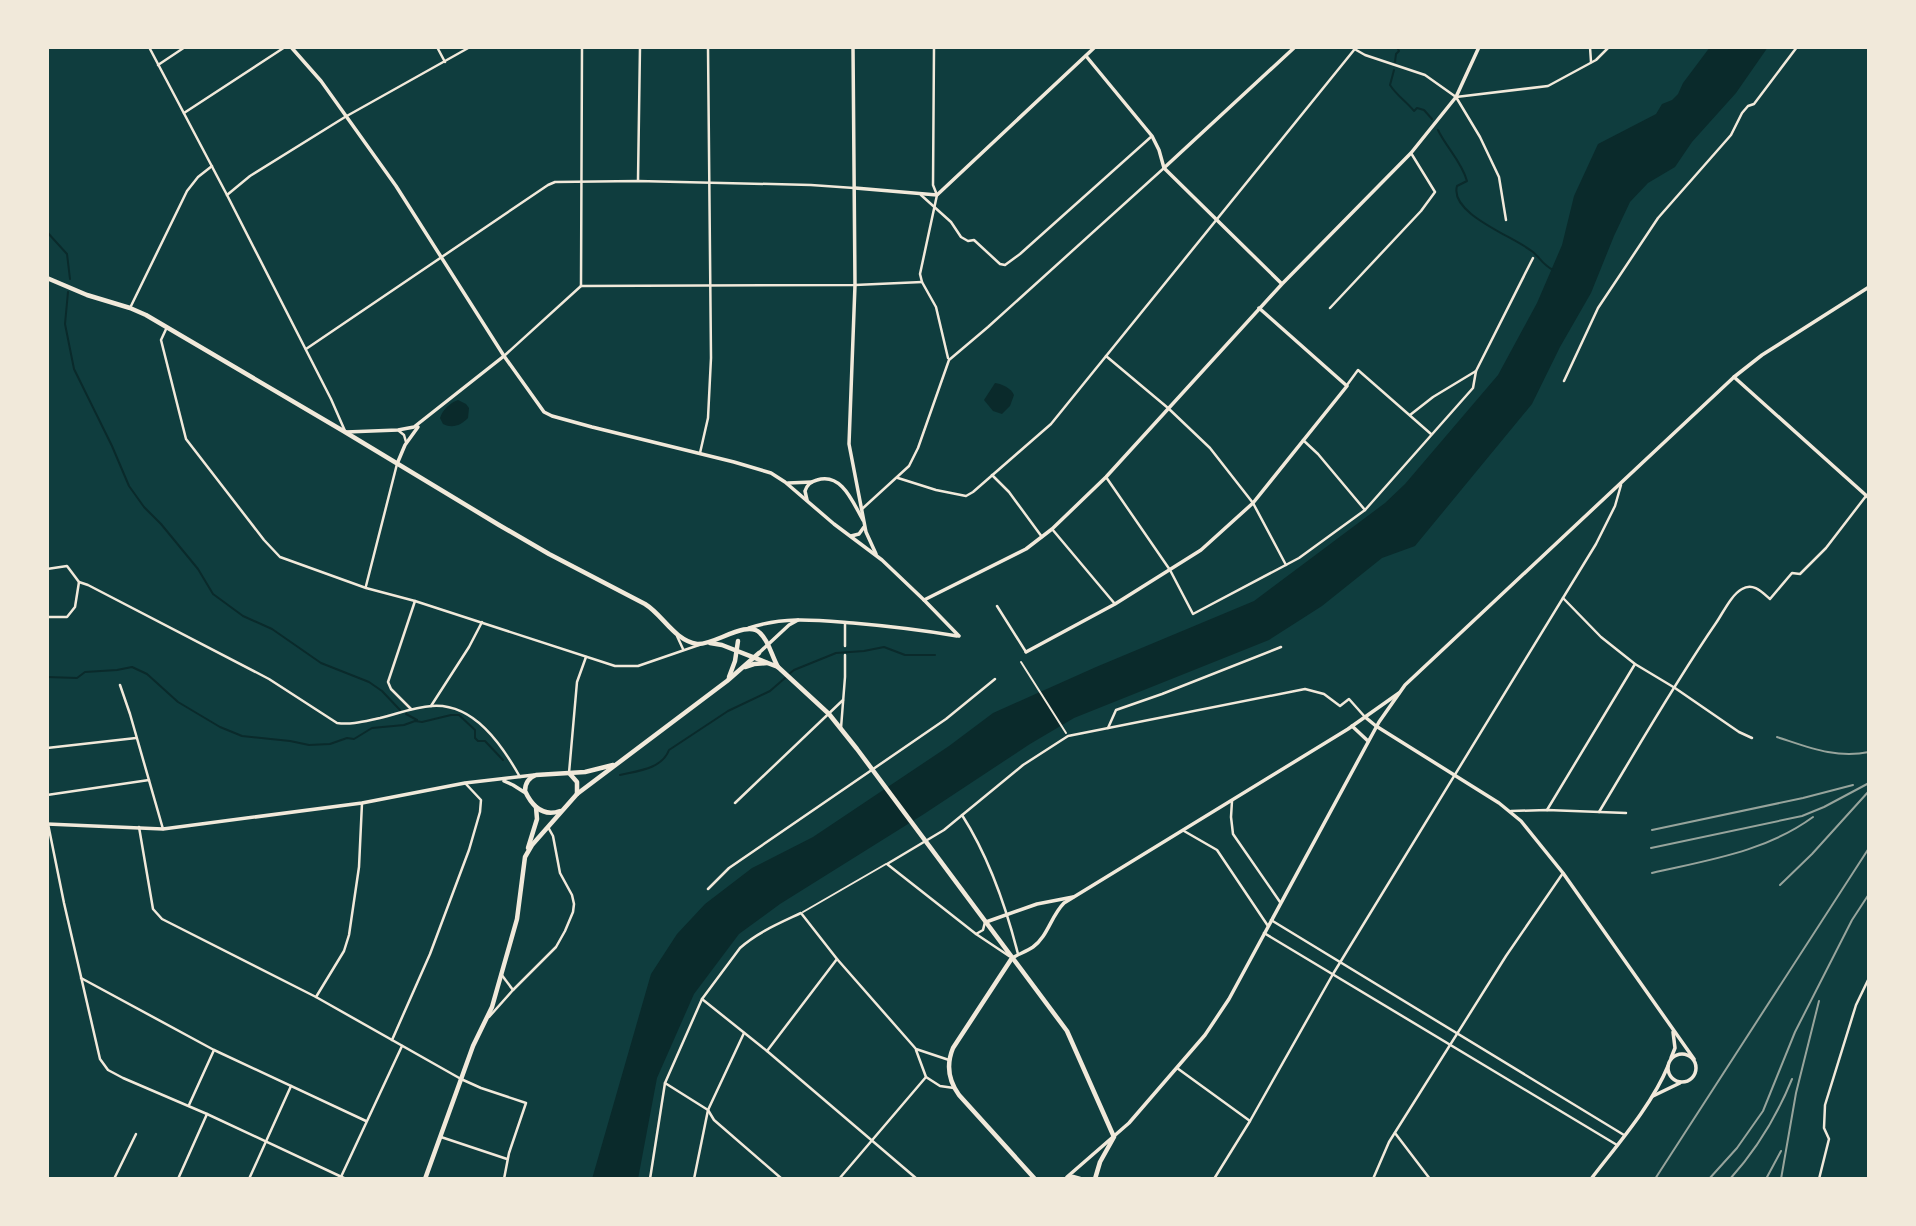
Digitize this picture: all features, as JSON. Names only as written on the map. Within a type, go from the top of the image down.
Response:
[{"type":"main road","points":[[47,278],[87,295],[130,308],[167,327],[549,554],[645,604],[687,640],[703,644],[717,643],[753,654]]},
{"type":"main road","points":[[703,644],[747,629],[757,630],[780,668],[829,715],[874,771],[1070,1036],[1114,1137],[1094,1179]]},
{"type":"main road","points":[[727,681],[741,633],[747,629]]},
{"type":"main road","points":[[525,857],[532,845],[577,794],[727,681],[764,645],[763,638]]},
{"type":"main road","points":[[738,641],[739,647],[780,668]]},
{"type":"main road","points":[[738,671],[754,664],[771,664]]},
{"type":"main road","points":[[562,810],[547,813],[535,806],[525,791],[530,778],[536,775],[599,769],[623,759]]},
{"type":"main road","points":[[569,773],[577,782],[577,794]]},
{"type":"main road","points":[[425,1179],[473,1046],[487,1020],[502,974],[517,919],[525,857],[537,819],[535,806]]},
{"type":"main road","points":[[1012,958],[955,1045],[949,1060],[949,1072],[958,1096],[1035,1179]]},
{"type":"main road","points":[[1065,1179],[1080,1179]]},
{"type":"street","points":[[149,47],[228,195],[345,432],[398,430],[421,423],[504,356],[581,286],[855,285],[922,282]]},
{"type":"street","points":[[158,65],[185,47]]},
{"type":"street","points":[[184,113],[285,47]]},
{"type":"street","points":[[291,47],[347,116],[541,409],[550,416],[771,472],[881,561],[925,600],[959,636],[897,627],[800,619],[778,620],[747,629]]},
{"type":"street","points":[[436,47],[445,62]]},
{"type":"street","points":[[228,195],[250,176],[347,116],[470,47]]},
{"type":"street","points":[[581,286],[582,47]]},
{"type":"street","points":[[638,181],[640,47]]},
{"type":"street","points":[[700,453],[708,418],[710,390],[708,47]]},
{"type":"street","points":[[853,47],[855,285],[849,435],[860,510],[869,541],[881,561]]},
{"type":"street","points":[[934,47],[933,185],[937,195]]},
{"type":"street","points":[[860,510],[909,466],[918,448],[948,360],[936,307],[920,274],[937,195],[1095,47]]},
{"type":"street","points":[[948,360],[988,327],[1295,47]]},
{"type":"street","points":[[925,600],[1026,548],[1052,529],[1106,477],[1259,308],[1411,153],[1456,97],[1479,47]]},
{"type":"street","points":[[1590,47],[1591,62]]},
{"type":"street","points":[[1456,97],[1548,86],[1596,61],[1609,47]]},
{"type":"street","points":[[1563,381],[1598,309],[1658,218],[1731,135],[1742,113],[1754,104],[1797,47]]},
{"type":"street","points":[[898,478],[966,496],[1051,424],[1352,49],[1425,75],[1456,97],[1480,137],[1499,177],[1506,219]]},
{"type":"street","points":[[1086,56],[1152,136],[1164,168],[1282,284]]},
{"type":"street","points":[[919,193],[951,222],[961,237],[968,241],[974,240],[1000,264],[1008,263],[1152,136]]},
{"type":"street","points":[[1330,308],[1421,211],[1434,192],[1411,153]]},
{"type":"street","points":[[130,308],[187,191],[198,177],[212,166]]},
{"type":"street","points":[[306,349],[555,182],[710,182],[855,188],[937,195]]},
{"type":"street","points":[[1106,477],[1170,570],[1193,614],[1299,558],[1365,510],[1473,388],[1476,370],[1533,258]]},
{"type":"street","points":[[1065,1179],[1129,1123],[1217,1017],[1376,726],[1399,693],[1734,377],[1762,355],[1869,287]]},
{"type":"street","points":[[1259,308],[1347,386]]},
{"type":"street","points":[[167,327],[161,340],[186,439],[280,557],[615,666],[638,666],[703,644]]},
{"type":"street","points":[[1107,356],[1210,448],[1253,503],[1286,565]]},
{"type":"street","points":[[997,606],[1026,652],[1115,604],[1201,551],[1253,503],[1358,370],[1431,434]]},
{"type":"street","points":[[1410,415],[1476,370]]},
{"type":"street","points":[[1599,812],[1709,634],[1742,589],[1751,586],[1770,599],[1792,573],[1800,573],[1826,548],[1867,497],[1734,377]]},
{"type":"street","points":[[366,587],[397,464],[405,445],[421,423]]},
{"type":"street","points":[[398,430],[404,435],[405,445]]},
{"type":"street","points":[[362,442],[364,432]]},
{"type":"street","points":[[1303,440],[1365,510]]},
{"type":"street","points":[[992,475],[1009,492],[1042,537]]},
{"type":"street","points":[[785,482],[824,479],[838,483],[860,510]]},
{"type":"street","points":[[808,502],[805,491],[814,481]]},
{"type":"street","points":[[1214,1179],[1340,962],[1563,598],[1613,512],[1622,481]]},
{"type":"street","points":[[849,536],[861,533],[865,523]]},
{"type":"street","points":[[1052,529],[1115,604]]},
{"type":"street","points":[[47,569],[66,566],[79,582],[269,679],[337,723],[347,725],[431,706],[453,709],[474,718],[500,747],[520,777]]},
{"type":"street","points":[[47,617],[67,617],[75,607],[79,582]]},
{"type":"street","points":[[1563,598],[1601,637],[1635,664],[1752,738]]},
{"type":"street","points":[[411,709],[391,689],[388,682],[415,601]]},
{"type":"street","points":[[753,654],[800,619]]},
{"type":"street","points":[[431,706],[482,622]]},
{"type":"street","points":[[845,623],[845,646]]},
{"type":"street","points":[[676,633],[683,650]]},
{"type":"street","points":[[771,655],[777,636]]},
{"type":"street","points":[[1107,729],[1116,710],[1281,647]]},
{"type":"street","points":[[841,729],[845,655]]},
{"type":"street","points":[[569,773],[577,682],[586,657]]},
{"type":"street","points":[[1021,662],[1067,735]]},
{"type":"street","points":[[1547,810],[1635,664]]},
{"type":"street","points":[[708,889],[729,868],[874,771],[946,719],[995,679]]},
{"type":"street","points":[[120,685],[163,829]]},
{"type":"street","points":[[650,1179],[665,1083],[702,999],[746,942],[944,830],[1023,765],[1067,735],[1305,689],[1324,694],[1340,706],[1349,699],[1376,726],[1511,811],[1539,842],[1694,1059],[1697,1069],[1695,1077],[1651,1097]]},
{"type":"street","points":[[887,864],[976,934],[1012,958],[1036,945],[1064,903],[1233,801],[1399,693]]},
{"type":"street","points":[[735,803],[843,700]]},
{"type":"street","points":[[1352,726],[1368,741]]},
{"type":"street","points":[[47,748],[136,737]]},
{"type":"street","points":[[346,1179],[123,1078],[105,1067],[100,1059],[81,978],[48,824],[163,829],[362,803],[465,783],[536,775]]},
{"type":"street","points":[[47,795],[149,780]]},
{"type":"street","points":[[498,780],[516,786],[528,797]]},
{"type":"street","points":[[392,1040],[430,954],[469,850],[480,812],[481,800],[465,783]]},
{"type":"street","points":[[1233,801],[1233,834],[1280,901]]},
{"type":"street","points":[[316,997],[344,951],[349,935],[359,867],[362,803]]},
{"type":"street","points":[[1511,811],[1626,813]]},
{"type":"street","points":[[961,815],[973,833],[1007,914],[1019,955]]},
{"type":"street","points":[[139,827],[153,909],[158,916],[316,997],[461,1079],[526,1103],[507,1159],[505,1179]]},
{"type":"street","points":[[487,1020],[556,947],[573,912],[572,895],[560,873],[553,836],[548,827]]},
{"type":"street","points":[[1184,831],[1217,850],[1268,926]]},
{"type":"street","points":[[1373,1179],[1395,1133],[1506,956],[1563,873]]},
{"type":"street","points":[[976,934],[984,930],[985,922],[1037,904],[1075,897]]},
{"type":"street","points":[[801,912],[837,959],[916,1049],[926,1077],[940,1086],[954,1088]]},
{"type":"street","points":[[1270,920],[1624,1135]]},
{"type":"street","points":[[1264,933],[1617,1145]]},
{"type":"street","points":[[767,1051],[837,959]]},
{"type":"street","points":[[502,974],[513,990]]},
{"type":"street","points":[[81,978],[214,1050],[366,1121]]},
{"type":"street","points":[[1819,1179],[1829,1139],[1824,1128],[1825,1105],[1856,1005],[1869,978]]},
{"type":"street","points":[[702,999],[917,1179]]},
{"type":"street","points":[[1591,1179],[1662,1082],[1675,1048],[1672,1030]]},
{"type":"street","points":[[694,1179],[708,1110],[744,1033]]},
{"type":"street","points":[[341,1178],[402,1046]]},
{"type":"street","points":[[916,1049],[949,1060]]},
{"type":"street","points":[[188,1106],[214,1050]]},
{"type":"street","points":[[1670,1060],[1681,1054],[1694,1059]]},
{"type":"street","points":[[1668,1066],[1671,1078],[1680,1083]]},
{"type":"street","points":[[1177,1068],[1250,1121]]},
{"type":"street","points":[[839,1179],[926,1077]]},
{"type":"street","points":[[665,1083],[708,1110],[714,1120],[782,1179]]},
{"type":"street","points":[[249,1179],[291,1086]]},
{"type":"street","points":[[178,1179],[207,1114]]},
{"type":"street","points":[[1395,1133],[1430,1179]]},
{"type":"street","points":[[114,1179],[136,1134]]},
{"type":"street","points":[[441,1137],[507,1159]]},
{"type":"water","points":[[1710,47],[1768,47],[1736,93],[1692,142],[1675,167],[1648,183],[1630,202],[1591,293],[1532,404],[1415,546],[1382,558],[1322,606],[1269,640],[1074,718],[780,904],[739,934],[694,994],[657,1078],[638,1179],[592,1179],[651,974],[677,934],[705,904],[752,868],[813,837],[949,746],[993,713],[1254,601],[1385,503],[1405,484],[1498,375],[1537,303],[1562,245],[1574,196],[1598,144],[1656,114],[1662,104],[1678,94]]},
{"type":"water","points":[[995,383],[1011,390],[1014,395],[1010,406],[1002,414],[993,411],[984,400]]},
{"type":"water","points":[[458,400],[469,408],[468,418],[457,426],[443,424],[440,418],[443,412]]},
{"type":"waterway","points":[[1395,62],[1399,51],[1397,47]]},
{"type":"waterway","points":[[1394,70],[1390,85],[1393,89],[1414,111],[1417,108],[1424,110],[1432,119]]},
{"type":"waterway","points":[[1438,130],[1467,181],[1457,186],[1457,196],[1463,206],[1485,224],[1533,252],[1553,270]]},
{"type":"waterway","points":[[47,232],[67,254],[70,279]]},
{"type":"waterway","points":[[68,292],[65,324],[74,369],[129,486],[198,569],[213,594],[243,616],[272,629],[321,663],[369,682],[400,710]]},
{"type":"waterway","points":[[789,674],[836,653],[884,647],[905,655],[935,655]]},
{"type":"waterway","points":[[47,677],[77,678],[85,672],[132,667],[147,674],[178,702],[220,727],[242,736],[309,745],[354,739],[372,728],[459,715],[475,730],[475,738],[485,741],[503,760]]},
{"type":"waterway","points":[[620,775],[655,765],[669,750],[728,711],[770,691],[785,678]]},
{"type":"waterway","points":[[406,714],[417,720]]},
{"type":"railway","points":[[1777,737],[1834,753],[1869,752]]},
{"type":"railway","points":[[1651,848],[1802,816],[1869,783]]},
{"type":"railway","points":[[1652,830],[1853,785]]},
{"type":"railway","points":[[1780,885],[1869,791]]},
{"type":"railway","points":[[1652,873],[1756,847],[1795,829],[1813,817]]},
{"type":"railway","points":[[1655,1179],[1869,848]]},
{"type":"railway","points":[[1709,1179],[1737,1148],[1763,1111],[1795,1032],[1852,920],[1869,894]]},
{"type":"railway","points":[[1781,1179],[1796,1093],[1819,1001]]},
{"type":"railway","points":[[1730,1179],[1766,1132],[1792,1079]]},
{"type":"railway","points":[[1766,1179],[1781,1151]]}]
